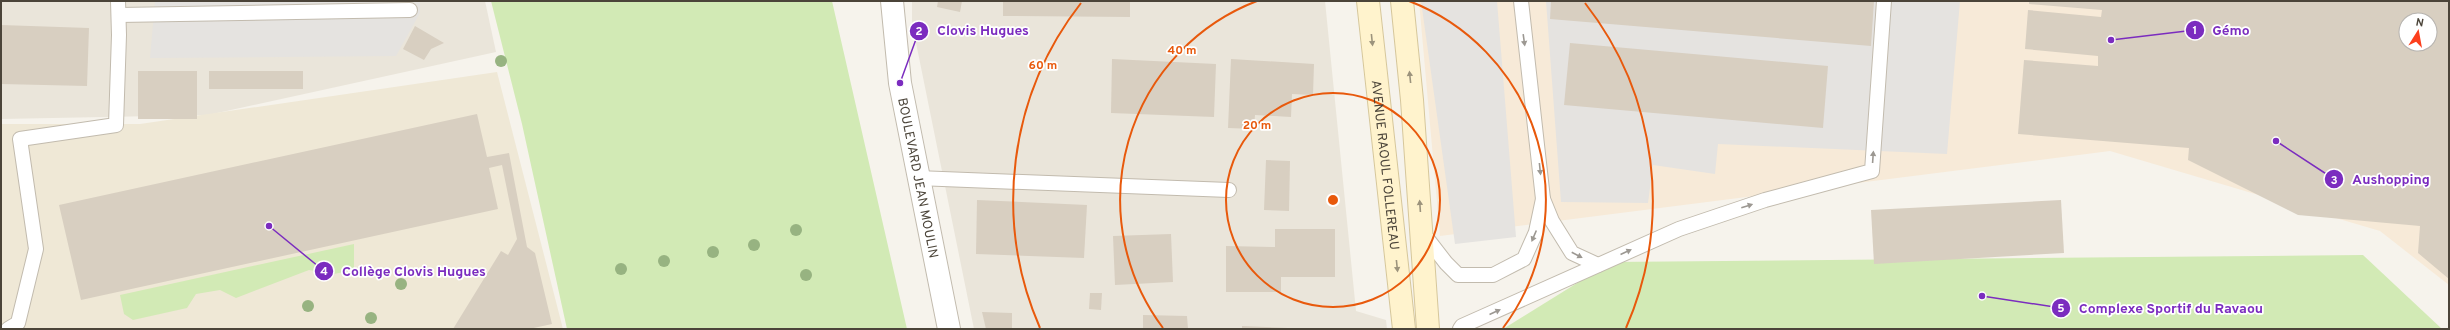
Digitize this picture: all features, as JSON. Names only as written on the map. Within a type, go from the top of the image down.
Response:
[{"type":"main road","name":"AVENUE RAOUL FOLLEREAU","points":[[1368,1],[1404,329]]},
{"type":"main road","points":[[1402,1],[1422,232],[1428,329]]},
{"type":"street","name":"BOULEVARD JEAN MOULIN","points":[[892,1],[900,83],[917,178],[949,329]]},
{"type":"lane","points":[[1521,1],[1543,199],[1552,222],[1572,253],[1598,265]]},
{"type":"lane","points":[[1460,329],[1462,326],[1678,228],[1765,200],[1872,171],[1884,1]]},
{"type":"lane","points":[[8,329],[18,323],[36,249],[20,139],[116,125],[118,8],[410,10]]},
{"type":"lane","points":[[917,178],[1229,190]]},
{"type":"lane","points":[[1422,232],[1446,263],[1458,274],[1493,275],[1524,259],[1536,232],[1543,199]]},
{"type":"shaded area","points":[[1,1],[485,1],[496,52],[208,115],[1,119]]},
{"type":"shaded area","points":[[155,1],[420,1],[420,13],[396,56],[150,58]]},
{"type":"shaded area","points":[[912,1],[1325,1],[1356,311],[1386,320],[1387,329],[974,329],[912,23]]},
{"type":"shaded area","points":[[1419,1],[2449,1],[2449,285],[2380,231],[2110,151],[1440,236]]},
{"type":"shaded area","points":[[1421,1],[1497,1],[1516,237],[1455,244]]},
{"type":"shaded area","points":[[1546,1],[1960,1],[1947,154],[1718,144],[1715,174],[1653,165],[1648,203],[1561,202]]},
{"type":"shaded area","points":[[497,72],[563,329],[1,329],[1,124],[140,124]]},
{"type":"green space","points":[[491,1],[832,1],[907,329],[567,329],[522,124]]},
{"type":"green space","points":[[354,244],[354,270],[334,274],[309,270],[236,298],[220,290],[196,294],[187,308],[133,320],[124,314],[120,295]]},
{"type":"green space","points":[[2363,255],[2442,329],[1503,329],[1611,262]]},
{"type":"building","points":[[938,1],[962,1],[960,12],[937,7]]},
{"type":"building","points":[[1003,1],[1130,1],[1130,17],[1003,16]]},
{"type":"building","points":[[1551,1],[1874,1],[1871,46],[1550,19]]},
{"type":"building","points":[[2029,1],[2449,1],[2449,279],[2418,253],[2420,226],[2298,215],[2188,160],[2189,148],[2018,134],[2024,60],[2098,66],[2098,56],[2025,49],[2028,10],[2101,17],[2102,10],[2029,4]]},
{"type":"building","points":[[1,25],[89,28],[87,86],[1,84]]},
{"type":"building","points":[[415,26],[444,43],[431,49],[424,60],[403,49]]},
{"type":"building","points":[[1570,43],[1828,66],[1823,128],[1564,105]]},
{"type":"building","points":[[1112,59],[1216,64],[1214,117],[1111,113]]},
{"type":"building","points":[[1231,59],[1314,64],[1313,95],[1292,94],[1291,117],[1255,115],[1254,129],[1228,128]]},
{"type":"building","points":[[138,71],[197,71],[197,119],[138,119]]},
{"type":"building","points":[[209,71],[303,71],[303,89],[209,89]]},
{"type":"building","points":[[477,114],[487,157],[509,153],[527,247],[535,253],[552,324],[529,329],[453,329],[501,251],[508,255],[517,239],[502,165],[489,168],[498,209],[81,300],[59,205]]},
{"type":"building","points":[[1266,160],[1290,161],[1289,211],[1264,210]]},
{"type":"building","points":[[977,200],[1087,205],[1084,258],[976,254]]},
{"type":"building","points":[[2061,200],[2064,253],[1874,264],[1871,210]]},
{"type":"building","points":[[1275,229],[1335,229],[1335,277],[1281,277],[1281,292],[1226,292],[1226,246],[1275,247]]},
{"type":"building","points":[[1171,234],[1173,282],[1115,285],[1113,236]]},
{"type":"building","points":[[1090,293],[1102,293],[1101,310],[1089,309]]},
{"type":"building","points":[[982,312],[1012,313],[1012,329],[986,329]]},
{"type":"building","points":[[1143,315],[1187,316],[1188,329],[1143,329]]},
{"type":"building","points":[[1242,326],[1288,328],[1288,329],[1242,329]]},
{"type":"place","name":"Gémo","points":[[2111,40]]},
{"type":"place","name":"Clovis Hugues","points":[[900,83]]},
{"type":"place","name":"Aushopping","points":[[2276,141]]},
{"type":"place","name":"Collège Clovis Hugues","points":[[269,226]]},
{"type":"place","name":"Complexe Sportif du Ravaou","points":[[1982,296]]}]
